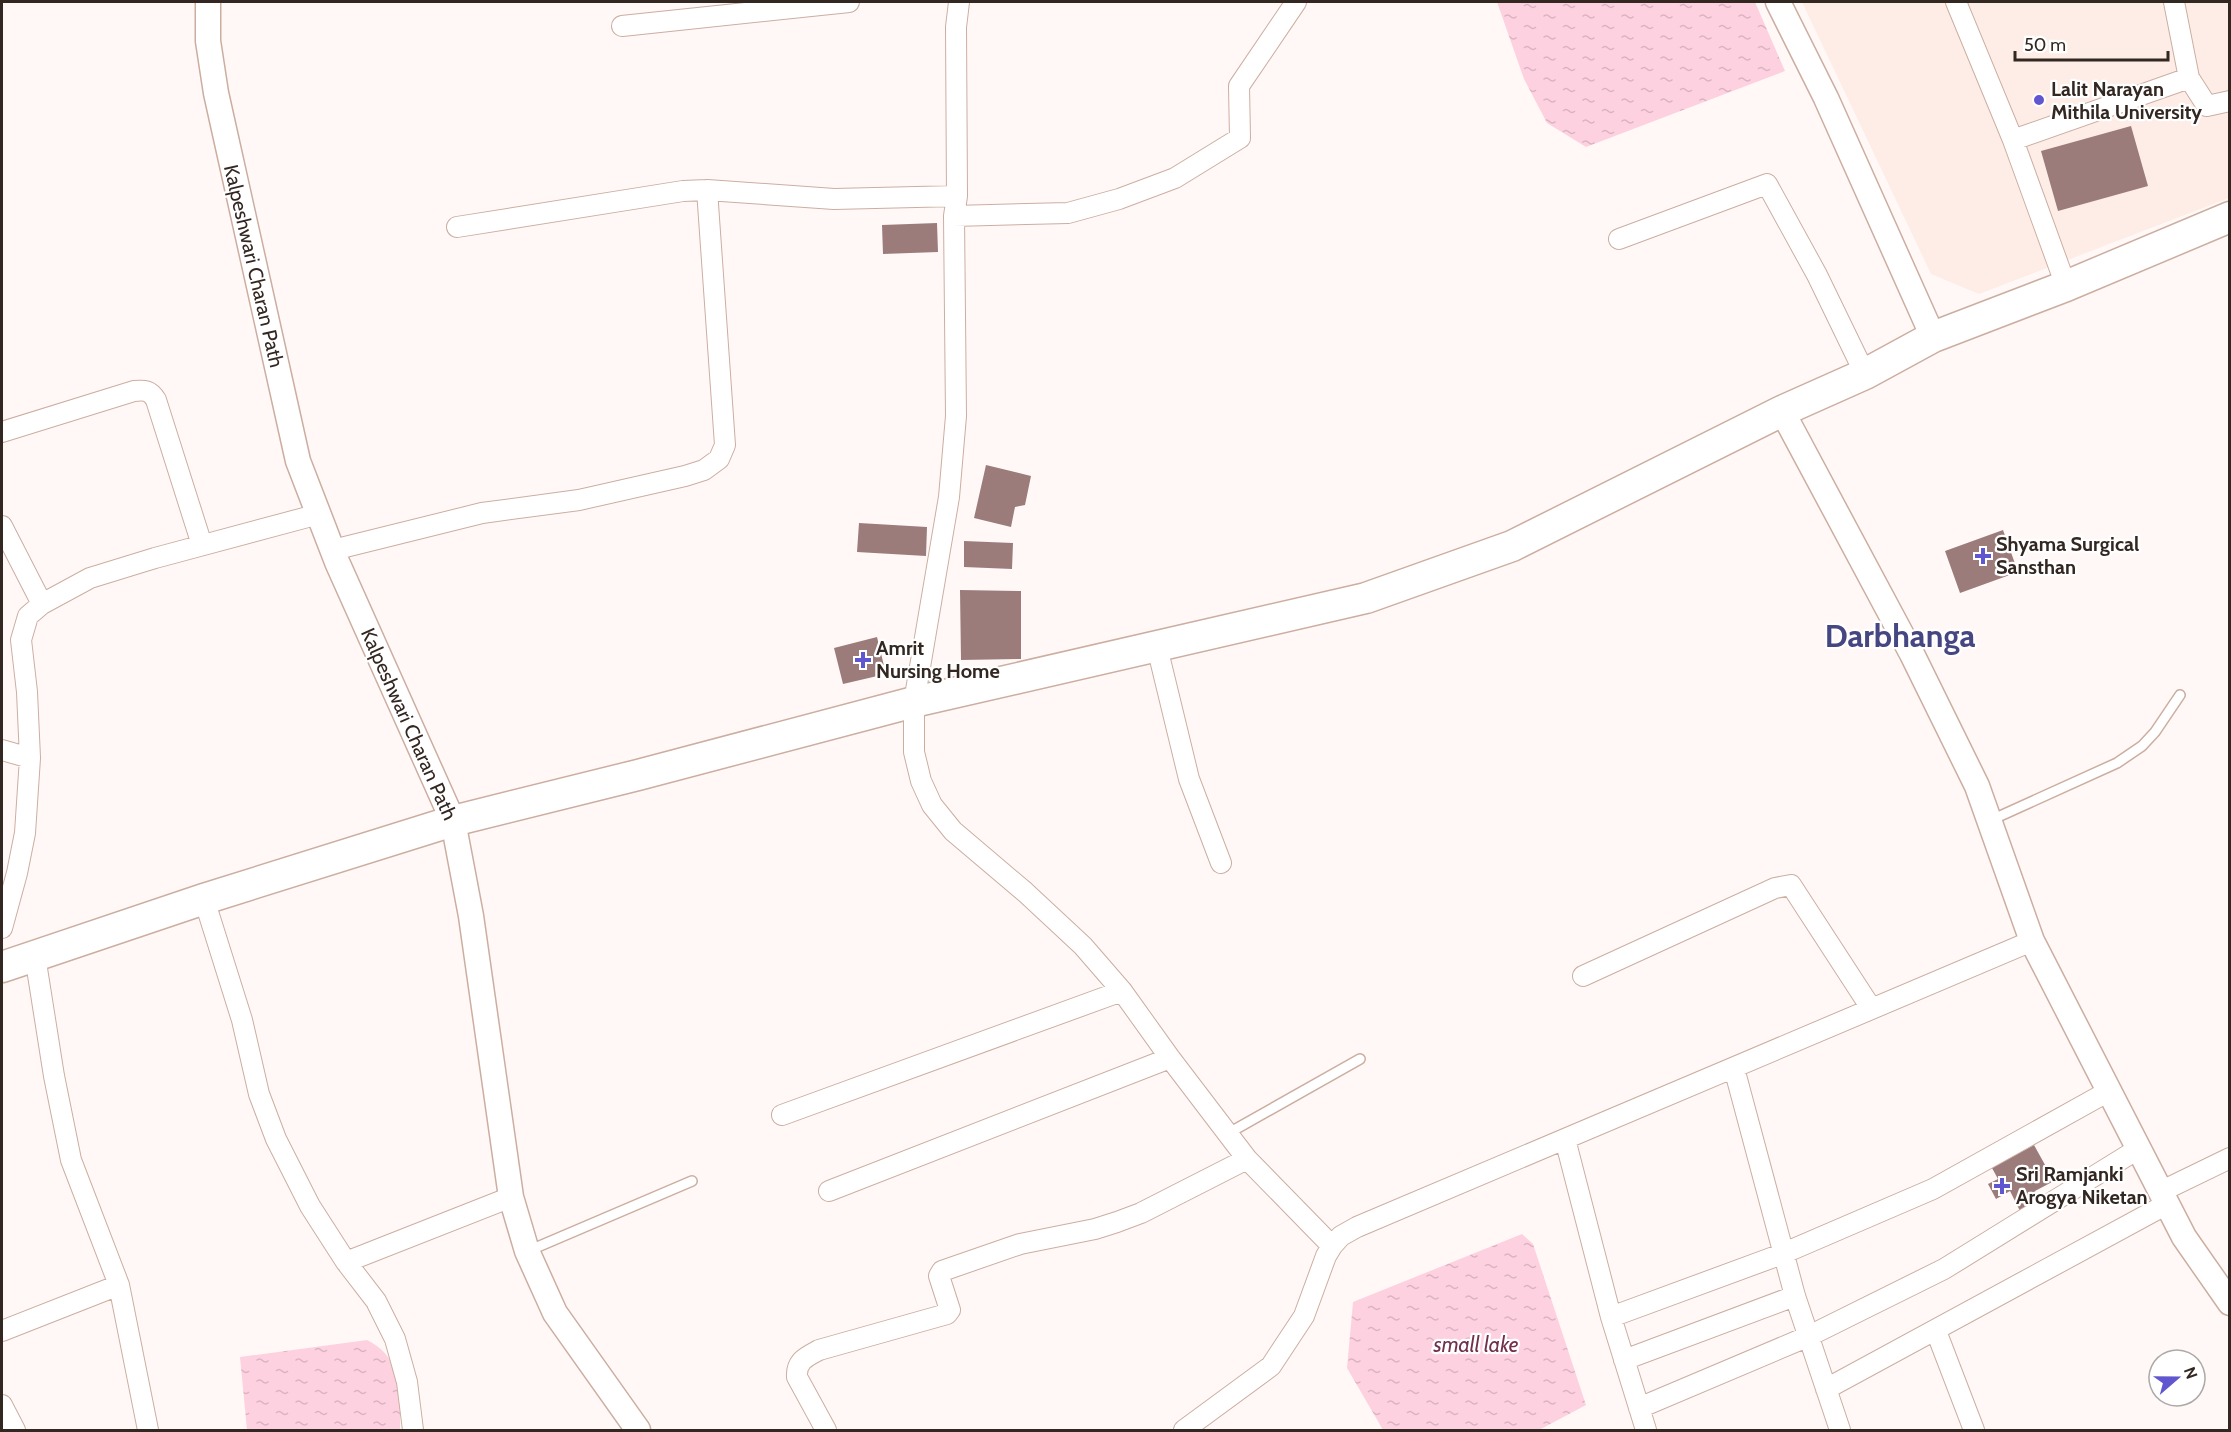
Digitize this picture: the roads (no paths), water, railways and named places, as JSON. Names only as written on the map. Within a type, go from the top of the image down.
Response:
[{"type":"main road","points":[[2,967],[204,899],[453,821],[914,702],[1366,598],[1512,546],[1782,411],[1865,374],[1933,337],[2066,286],[2229,217]]},
{"type":"street","name":"Kalpeshwari Charan Path","points":[[208,2],[208,41],[216,93],[298,461],[333,549],[453,821],[471,916],[511,1197],[527,1251],[555,1312],[638,1431]]},
{"type":"street","points":[[622,26],[849,2]]},
{"type":"street","points":[[959,2],[957,196],[954,216],[956,416],[949,497],[914,702],[914,752],[921,781],[932,805],[953,831],[1025,892],[1083,946],[1122,991],[1247,1159],[1332,1246]]},
{"type":"street","points":[[954,216],[1068,213],[1119,199],[1175,178],[1240,138],[1239,86],[1296,2]]},
{"type":"street","points":[[1778,2],[1826,98],[1933,337]]},
{"type":"street","points":[[1956,2],[2013,140],[2066,286]]},
{"type":"street","points":[[2174,2],[2189,78],[2207,106],[2229,101]]},
{"type":"street","points":[[2013,140],[2189,78]]},
{"type":"street","points":[[1619,239],[1767,184],[1817,275],[1865,374]]},
{"type":"street","points":[[457,227],[660,193],[707,190],[834,199],[957,196]]},
{"type":"street","points":[[333,549],[482,513],[579,500],[685,476],[704,470],[719,459],[725,445],[707,190]]},
{"type":"street","points":[[2,432],[146,390],[156,400],[202,545]]},
{"type":"street","points":[[1782,411],[1912,654],[1977,786],[2032,941],[2184,1237],[2229,1303]]},
{"type":"street","points":[[2,928],[25,833],[30,758],[27,692],[21,639],[28,616],[42,604],[90,578],[319,514]]},
{"type":"street","points":[[2,526],[42,604]]},
{"type":"street","points":[[1157,647],[1190,779],[1221,863]]},
{"type":"street","points":[[2,750],[30,758]]},
{"type":"street","points":[[1583,976],[1775,888],[1791,885],[1871,1008]]},
{"type":"street","points":[[204,899],[242,1020],[259,1094],[272,1128],[310,1206],[346,1262],[376,1301],[395,1339],[408,1382],[414,1431]]},
{"type":"street","points":[[1184,1431],[1271,1366],[1304,1316],[1326,1256],[1341,1236],[1357,1227],[2032,941]]},
{"type":"street","points":[[35,956],[54,1076],[71,1160],[119,1285],[148,1431]]},
{"type":"street","points":[[782,1115],[1122,991]]},
{"type":"street","points":[[829,1191],[1170,1058]]},
{"type":"street","points":[[1734,1068],[1794,1296],[1840,1431]]},
{"type":"street","points":[[1611,1317],[1782,1254],[1933,1190],[2109,1091]]},
{"type":"street","points":[[1565,1139],[1611,1317],[1646,1431]]},
{"type":"street","points":[[1639,1408],[1809,1336],[1944,1269],[2138,1149]]},
{"type":"street","points":[[1826,1389],[1936,1330],[2229,1158]]},
{"type":"street","points":[[826,1431],[797,1377],[796,1369],[803,1359],[819,1350],[947,1314],[950,1310],[939,1276],[942,1271],[1020,1244],[1095,1229],[1117,1222],[1247,1159]]},
{"type":"street","points":[[346,1262],[511,1197]]},
{"type":"street","points":[[2,1330],[119,1285]]},
{"type":"street","points":[[1624,1360],[1794,1296]]},
{"type":"street","points":[[1936,1330],[1974,1431]]},
{"type":"street","points":[[2,1405],[15,1431]]},
{"type":"lane","points":[[1989,821],[2117,763],[2142,746],[2180,694]]},
{"type":"lane","points":[[1227,1134],[1360,1059]]},
{"type":"lane","points":[[527,1251],[692,1181]]},
{"type":"water","points":[[1497,2],[1755,2],[1785,71],[1586,147],[1547,123],[1524,79]]},
{"type":"water","name":"small lake","points":[[1522,1234],[1533,1244],[1586,1405],[1539,1430],[1383,1430],[1347,1368],[1353,1302]]},
{"type":"water","points":[[367,1340],[388,1357],[394,1367],[399,1391],[400,1430],[247,1430],[240,1357]]},
{"type":"place","name":"Lalit Narayan Mithila University","points":[[2039,100]]},
{"type":"place","name":"Shyama Surgical Sansthan","points":[[1983,556]]},
{"type":"place","name":"Amrit Nursing Home","points":[[863,660]]},
{"type":"place","name":"Sri Ramjanki Arogya Niketan","points":[[2002,1186]]},
{"type":"district","name":"Darbhanga","points":[[1900,636]]}]
